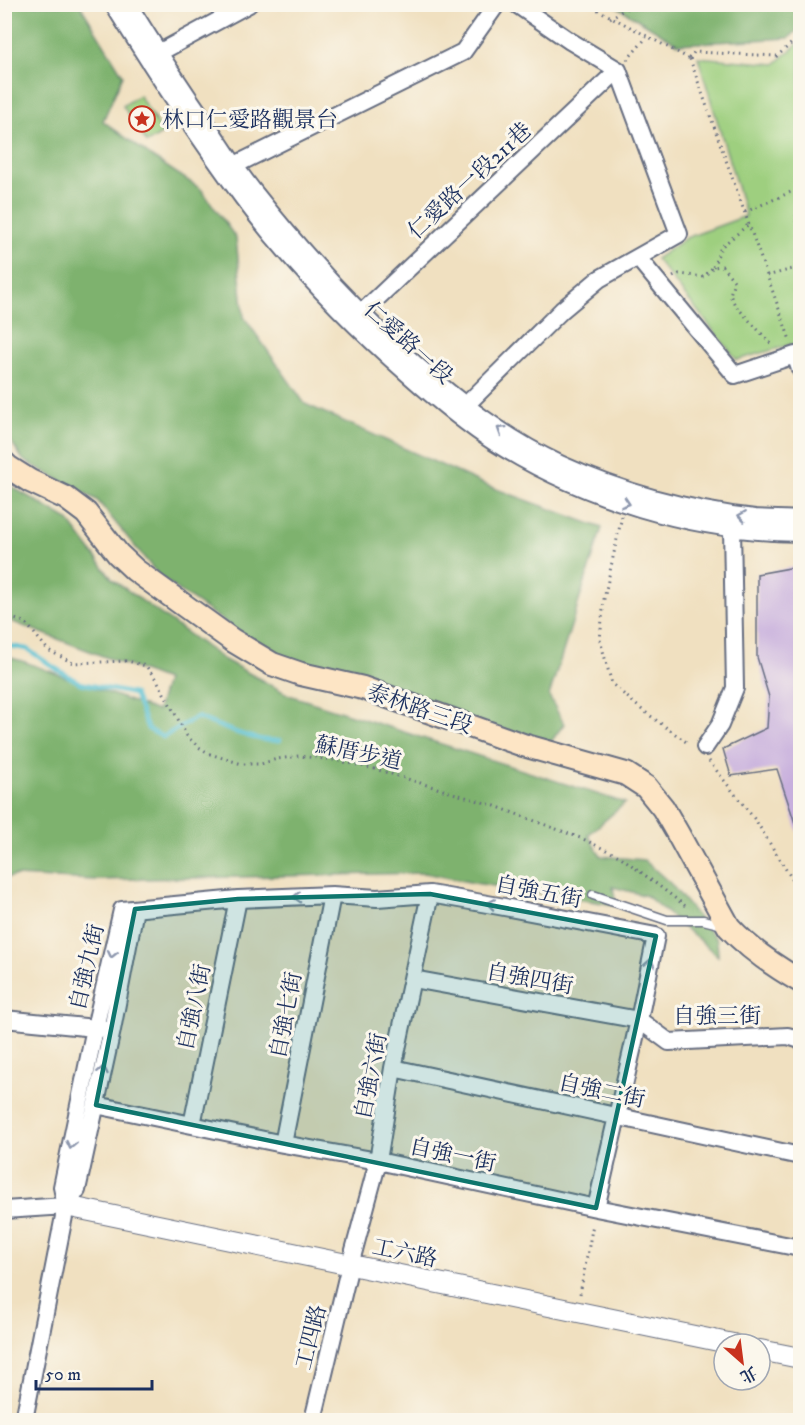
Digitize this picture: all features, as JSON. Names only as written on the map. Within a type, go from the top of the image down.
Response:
[{"type":"main road","name":"泰林路三段","points":[[4,463],[30,481],[73,503],[86,513],[118,554],[135,570],[232,640],[272,664],[301,674],[363,688],[523,745],[626,774],[646,787],[663,808],[729,927],[760,956],[801,981]]},
{"type":"street","name":"仁愛路一段","points":[[113,4],[229,167],[244,200],[296,262],[356,318],[382,351],[460,410],[494,441],[537,467],[583,488],[625,503],[696,522],[775,533],[801,533]]},
{"type":"street","name":"仁愛路一段","points":[[128,4],[152,56]]},
{"type":"street","points":[[152,56],[249,4]]},
{"type":"street","points":[[229,167],[462,52],[497,4]]},
{"type":"street","points":[[460,410],[562,310],[599,279],[679,234],[618,70],[516,4]]},
{"type":"street","name":"仁愛路一段211巷","points":[[356,318],[618,70]]},
{"type":"street","points":[[638,258],[735,375],[793,361]]},
{"type":"street","name":"仁愛路一段","points":[[460,410],[559,464],[648,497],[703,510],[756,518],[801,520]]},
{"type":"street","points":[[698,746],[720,725],[735,688],[732,528]]},
{"type":"street","name":"自強五街","points":[[135,909],[238,899],[332,896],[377,898],[430,894],[656,936],[596,1208]]},
{"type":"street","name":"自強六街","points":[[350,1265],[378,1161],[393,1068],[430,894]]},
{"type":"street","name":"自強七街","points":[[283,1144],[332,896]]},
{"type":"street","name":"自強八街","points":[[192,1125],[238,899]]},
{"type":"street","name":"自強九街","points":[[66,1206],[62,1187],[135,909]]},
{"type":"street","name":"自強四街","points":[[412,979],[639,1020]]},
{"type":"street","points":[[4,1019],[103,1029]]},
{"type":"street","name":"自強三街","points":[[639,1020],[669,1042],[796,1036]]},
{"type":"street","name":"自強九街","points":[[66,1206],[77,1190],[96,1106],[103,1029]]},
{"type":"street","name":"自強二街","points":[[393,1068],[801,1156]]},
{"type":"street","name":"自強一街","points":[[96,1106],[801,1248]]},
{"type":"street","points":[[4,1210],[66,1206],[24,1420]]},
{"type":"street","name":"工六路","points":[[66,1206],[712,1340]]},
{"type":"street","name":"工四路","points":[[313,1420],[350,1265]]},
{"type":"street","points":[[772,1352],[801,1358]]},
{"type":"lane","points":[[593,896],[667,920],[703,920],[729,927]]},
{"type":"path","points":[[587,4],[690,59],[767,276],[793,361]]},
{"type":"path","points":[[610,18],[634,4]]},
{"type":"path","points":[[690,59],[694,52],[777,56],[801,36]]},
{"type":"path","points":[[618,70],[647,37]]},
{"type":"path","points":[[745,212],[801,188]]},
{"type":"path","points":[[801,203],[795,220],[801,223]]},
{"type":"path","points":[[660,284],[679,274],[704,277],[713,267],[721,247],[749,224]]},
{"type":"path","points":[[713,267],[722,266],[734,281],[730,295],[735,305],[793,361]]},
{"type":"path","points":[[767,276],[801,267]]},
{"type":"path","points":[[625,503],[604,599],[600,640],[612,684],[641,709],[698,746],[756,821],[801,892]]},
{"type":"path","name":"蘇厝步道","points":[[4,616],[25,622],[48,650],[73,663],[128,660],[146,666],[158,682],[187,736],[210,754],[242,764],[261,764],[299,756],[334,760],[375,769],[495,806],[583,839],[621,857],[703,920]]},
{"type":"path","points":[[577,1312],[596,1208]]},
{"type":"highlighted area","points":[[430,894],[656,936],[596,1208],[96,1105],[135,909],[238,899]]},
{"type":"green space","points":[[5,5],[80,5],[123,75],[103,121],[201,189],[236,238],[244,317],[305,404],[488,486],[602,528],[549,696],[564,724],[548,746],[278,659],[160,577],[97,500],[23,460],[5,432]]},
{"type":"green space","points":[[614,5],[800,5],[800,28],[789,38],[678,44]]},
{"type":"green space","points":[[800,42],[800,352],[797,343],[737,360],[656,259],[686,238],[746,216],[698,57],[775,64]]},
{"type":"green space","points":[[139,95],[163,133],[147,143],[123,106]]},
{"type":"green space","points":[[4,482],[68,520],[112,579],[223,659],[289,695],[625,803],[588,835],[601,856],[644,860],[670,883],[717,940],[718,956],[647,896],[613,887],[616,905],[425,873],[95,880],[15,876],[5,878],[5,656],[157,711],[166,680],[5,619]]},
{"type":"building","points":[[801,566],[801,832],[798,832],[777,769],[731,776],[723,749],[767,728],[769,697],[757,657],[757,574]]},
{"type":"waterway","points":[[4,645],[27,649],[80,683],[134,694],[148,729],[163,737],[197,717],[250,737],[280,740]]},
{"type":"place","name":"林口仁愛路觀景台","points":[[142,119]]}]
